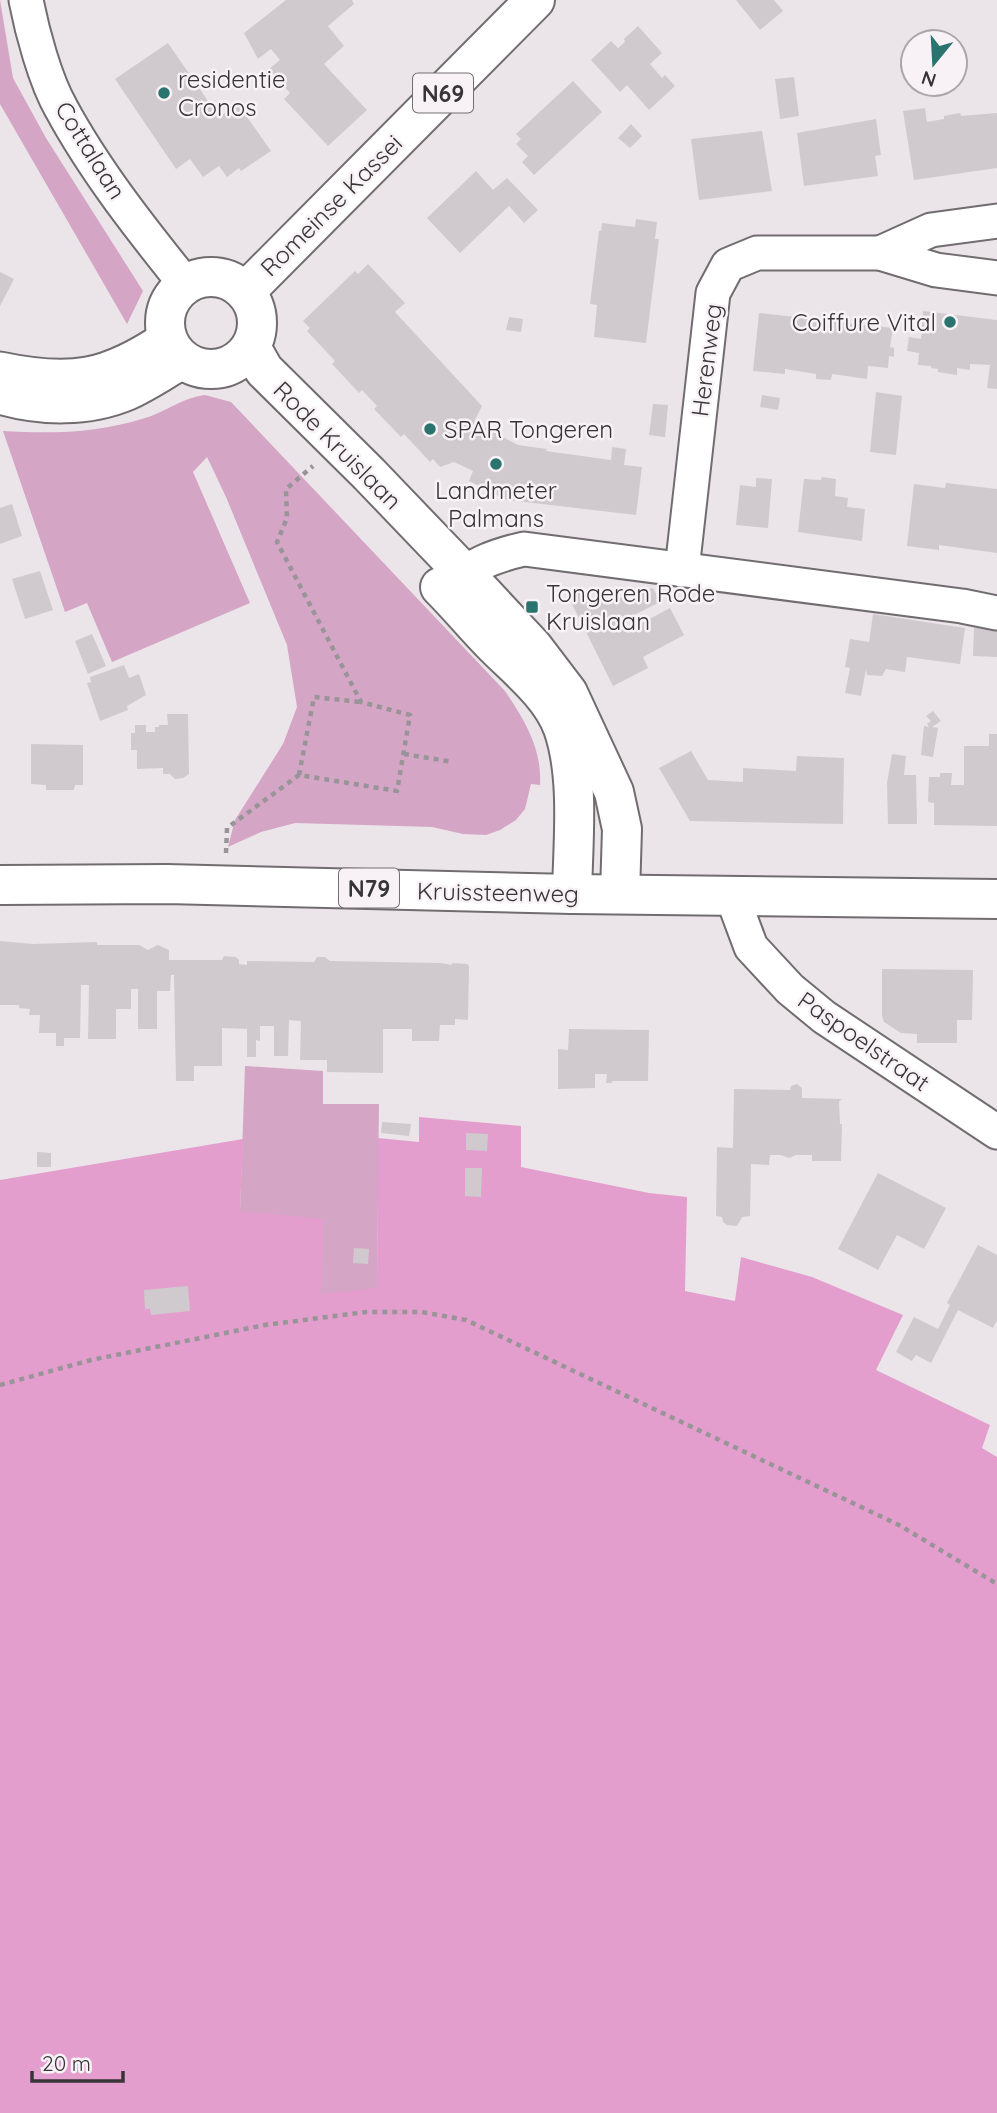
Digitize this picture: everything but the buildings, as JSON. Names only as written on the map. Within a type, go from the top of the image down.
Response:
[{"type":"main road","name":"Romeinse Kassei","points":[[245,292],[535,0]]},
{"type":"main road","name":"Romeinse Kassei","points":[[186,285],[201,278],[216,278],[232,282],[245,292],[254,307],[257,326],[240,357]]},
{"type":"main road","points":[[186,285],[175,295],[165,322],[176,349],[199,367],[213,369],[240,357]]},
{"type":"main road","name":"Rode Kruislaan","points":[[240,357],[251,383],[321,459],[453,580],[533,648],[575,707],[614,792],[622,829],[620,894]]},
{"type":"main road","name":"Rode Kruislaan","points":[[240,357],[264,370],[369,474],[549,703],[562,727],[569,754],[573,796],[572,894]]},
{"type":"main road","name":"Kruissteenweg","points":[[0,885],[226,886],[997,900]]},
{"type":"street","name":"Cottalaan","points":[[26,0],[32,30],[59,106],[100,172],[186,285]]},
{"type":"street","name":"Herenweg","points":[[880,253],[931,230],[997,221]]},
{"type":"street","name":"Herenweg","points":[[682,570],[713,293],[728,265],[757,253],[880,253],[936,270],[997,278]]},
{"type":"street","points":[[0,369],[36,377],[91,375],[142,354],[176,349]]},
{"type":"street","points":[[0,397],[29,406],[97,403],[127,393],[176,349]]},
{"type":"street","points":[[453,580],[499,554],[524,549],[962,606],[997,613]]},
{"type":"street","name":"Paspoelstraat","points":[[732,896],[751,947],[790,989],[824,1017],[997,1132]]},
{"type":"path","points":[[321,459],[286,489],[287,518],[277,542],[360,702]]},
{"type":"path","points":[[226,886],[227,828],[299,775],[314,697],[360,702],[411,715],[397,791],[299,775]]},
{"type":"path","points":[[404,754],[453,762]]},
{"type":"path","points":[[0,1385],[91,1360],[265,1325],[366,1311],[422,1312],[466,1320],[899,1525],[997,1584]]},
{"type":"shaded area","points":[[0,0],[13,78],[46,138],[143,291],[127,324],[0,104]]},
{"type":"shaded area","points":[[205,395],[231,402],[505,691],[531,735],[540,772],[540,785],[531,784],[525,809],[516,820],[486,835],[463,834],[432,827],[295,823],[261,832],[228,847],[235,820],[283,744],[297,707],[287,645],[207,457],[193,472],[250,603],[112,662],[87,603],[65,612],[3,431],[57,432],[110,427],[145,418],[188,399]]},
{"type":"shaded area","points":[[245,1066],[323,1071],[323,1104],[379,1104],[377,1289],[320,1295],[240,1211]]},
{"type":"shaded area","points":[[419,1117],[521,1126],[521,1167],[649,1193],[687,1197],[685,1291],[735,1301],[741,1257],[812,1277],[903,1315],[876,1370],[990,1425],[982,1448],[997,1457],[997,2113],[0,2113],[0,1180],[243,1139],[240,1211],[323,1219],[321,1294],[377,1288],[378,1138],[419,1142]]},
{"type":"place","name":"residentie Cronos","points":[[164,93]]},
{"type":"place","name":"Coiffure Vital","points":[[950,322]]},
{"type":"place","name":"SPAR Tongeren","points":[[430,429]]},
{"type":"place","name":"Landmeter Palmans","points":[[496,464]]},
{"type":"place","name":"Tongeren Rode Kruislaan","points":[[532,607]]}]
